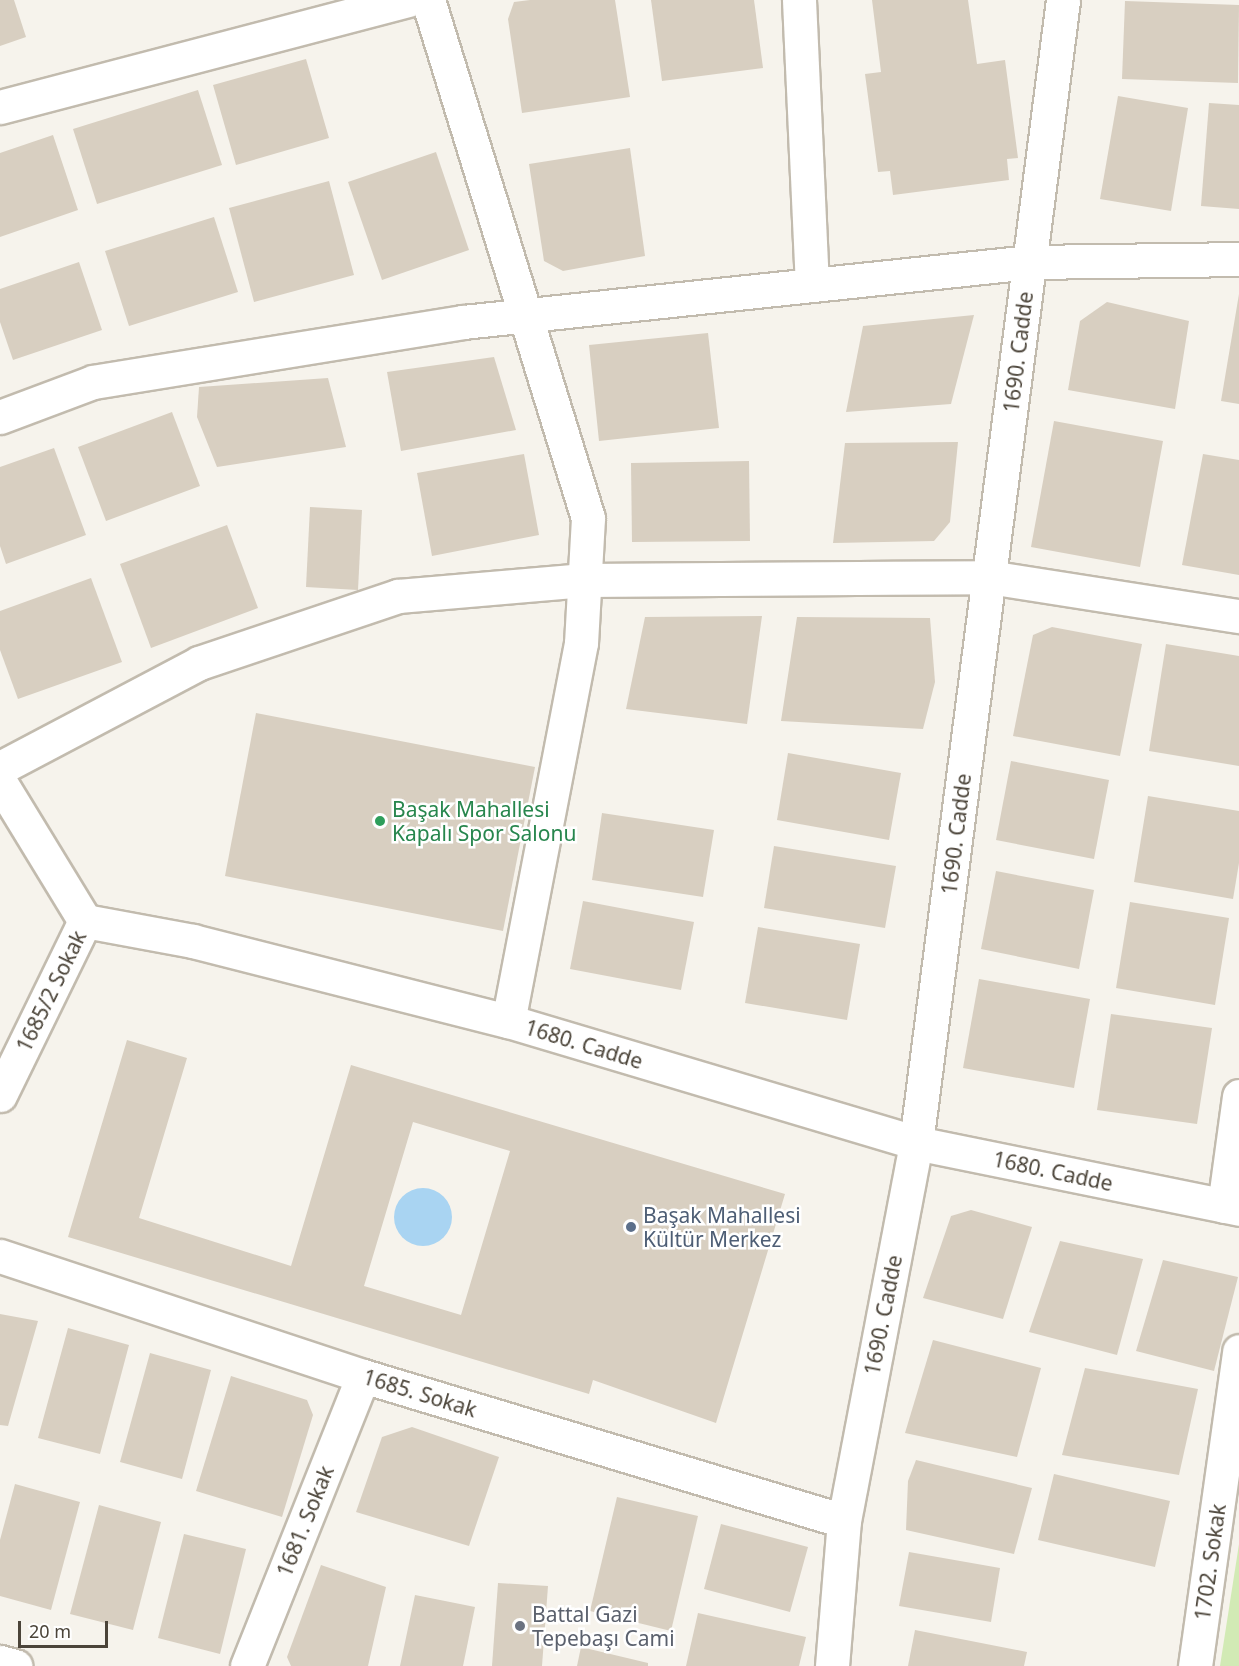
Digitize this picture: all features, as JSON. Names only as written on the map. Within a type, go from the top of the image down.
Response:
[{"type":"street","points":[[0,107],[408,0]]},
{"type":"street","points":[[428,0],[588,518],[581,643],[508,1021]]},
{"type":"street","points":[[799,0],[812,284]]},
{"type":"street","name":"1690. Cadde","points":[[832,1666],[844,1521],[916,1143],[1063,0]]},
{"type":"street","points":[[0,417],[93,382],[525,315],[1030,262],[1239,259]]},
{"type":"street","points":[[0,768],[199,663],[398,596],[584,580],[989,577],[1239,616]]},
{"type":"street","points":[[0,782],[85,921]]},
{"type":"street","name":"1680. Cadde","points":[[85,921],[193,941],[508,1021],[916,1143],[1232,1208]]},
{"type":"street","name":"1685/2 Sokak","points":[[0,1095],[85,921]]},
{"type":"street","points":[[1232,1208],[1239,1096]]},
{"type":"street","name":"1685. Sokak","points":[[0,1256],[363,1376],[844,1521]]},
{"type":"street","name":"1702. Sokak","points":[[1195,1666],[1239,1351]]},
{"type":"street","name":"1681. Sokak","points":[[247,1666],[363,1376]]},
{"type":"street","points":[[0,1662],[15,1666]]},
{"type":"green space","points":[[1239,1544],[1239,1666],[1220,1666]]},
{"type":"water","points":[[417,1188],[429,1188],[439,1192],[448,1201],[452,1223],[444,1238],[429,1246],[417,1246],[407,1242],[398,1233],[394,1223],[394,1211],[398,1201],[407,1192]]},
{"type":"building","points":[[0,0],[14,0],[26,37],[0,46]]},
{"type":"building","points":[[615,0],[630,97],[522,113],[508,19],[514,2]]},
{"type":"building","points":[[651,0],[754,0],[763,68],[662,81]]},
{"type":"building","points":[[872,0],[968,0],[977,64],[1005,60],[1018,158],[1007,159],[1009,180],[893,195],[890,171],[878,172],[865,74],[881,72]]},
{"type":"building","points":[[1125,1],[1239,5],[1238,83],[1122,79]]},
{"type":"building","points":[[306,59],[329,138],[236,165],[213,85]]},
{"type":"building","points":[[198,90],[222,165],[97,204],[73,129]]},
{"type":"building","points":[[1118,96],[1188,108],[1171,211],[1100,199]]},
{"type":"building","points":[[1209,103],[1239,105],[1239,209],[1201,206]]},
{"type":"building","points":[[53,135],[78,210],[0,237],[0,153]]},
{"type":"building","points":[[630,148],[645,256],[563,271],[544,261],[529,164]]},
{"type":"building","points":[[436,152],[469,250],[382,280],[348,182]]},
{"type":"building","points":[[329,181],[354,275],[254,302],[229,208]]},
{"type":"building","points":[[214,217],[238,292],[129,326],[105,251]]},
{"type":"building","points":[[79,262],[102,330],[13,360],[0,322],[0,289]]},
{"type":"building","points":[[1239,294],[1239,404],[1221,401]]},
{"type":"building","points":[[1107,302],[1189,321],[1175,409],[1068,390],[1080,321]]},
{"type":"building","points":[[974,315],[951,404],[846,412],[863,326]]},
{"type":"building","points":[[708,333],[719,428],[599,441],[589,345]]},
{"type":"building","points":[[494,357],[516,430],[401,451],[387,372]]},
{"type":"building","points":[[328,378],[346,447],[217,467],[197,417],[199,387]]},
{"type":"building","points":[[172,412],[200,486],[106,521],[78,447]]},
{"type":"building","points":[[1054,421],[1163,441],[1140,567],[1031,547]]},
{"type":"building","points":[[958,442],[950,522],[934,541],[833,543],[845,443]]},
{"type":"building","points":[[54,448],[86,535],[6,564],[0,546],[0,467]]},
{"type":"building","points":[[524,454],[539,535],[432,556],[417,473]]},
{"type":"building","points":[[1203,454],[1239,460],[1239,575],[1182,565]]},
{"type":"building","points":[[749,461],[750,541],[632,542],[631,463]]},
{"type":"building","points":[[310,507],[362,510],[358,590],[306,587]]},
{"type":"building","points":[[227,525],[258,608],[151,648],[120,564]]},
{"type":"building","points":[[91,578],[122,662],[18,699],[0,650],[0,611]]},
{"type":"building","points":[[762,616],[747,724],[626,709],[645,617]]},
{"type":"building","points":[[797,617],[930,618],[935,682],[923,729],[781,721]]},
{"type":"building","points":[[1052,627],[1142,644],[1120,756],[1013,736],[1033,635]]},
{"type":"building","points":[[1166,644],[1239,656],[1239,766],[1149,751]]},
{"type":"building","name":"Başak Mahallesi Kapalı Spor Salonu","points":[[256,713],[535,767],[503,931],[225,876]]},
{"type":"building","points":[[788,753],[901,773],[889,840],[777,820]]},
{"type":"building","points":[[1011,761],[1109,780],[1094,859],[996,840]]},
{"type":"building","points":[[1148,796],[1239,811],[1239,863],[1233,899],[1134,882]]},
{"type":"building","points":[[602,813],[714,830],[703,897],[592,880]]},
{"type":"building","points":[[774,846],[896,866],[885,928],[764,908]]},
{"type":"building","points":[[996,871],[1094,890],[1079,969],[981,949]]},
{"type":"building","points":[[583,901],[694,922],[681,990],[570,969]]},
{"type":"building","points":[[1130,902],[1229,918],[1215,1005],[1116,988]]},
{"type":"building","points":[[758,927],[860,944],[847,1020],[745,1003]]},
{"type":"building","points":[[979,979],[1090,999],[1074,1088],[963,1068]]},
{"type":"building","points":[[1111,1014],[1212,1028],[1197,1124],[1097,1110]]},
{"type":"building","name":"Başak Mahallesi Kültür Merkez","points":[[127,1040],[187,1058],[139,1218],[291,1266],[351,1065],[785,1194],[716,1423],[593,1380],[589,1394],[68,1237]],"holes":[[[413,1122],[510,1151],[461,1315],[364,1286]]]},
{"type":"building","points":[[971,1210],[1032,1227],[1003,1319],[923,1298],[951,1216]]},
{"type":"building","points":[[1060,1241],[1143,1259],[1117,1355],[1029,1332]]},
{"type":"building","points":[[1163,1260],[1238,1277],[1214,1371],[1136,1351]]},
{"type":"building","points":[[0,1314],[38,1321],[8,1426],[0,1425]]},
{"type":"building","points":[[68,1328],[129,1345],[100,1454],[38,1438]]},
{"type":"building","points":[[933,1340],[1041,1368],[1017,1457],[905,1433]]},
{"type":"building","points":[[150,1353],[211,1370],[182,1479],[120,1462]]},
{"type":"building","points":[[1085,1368],[1198,1389],[1179,1475],[1062,1455]]},
{"type":"building","points":[[231,1376],[307,1400],[313,1415],[282,1517],[196,1491]]},
{"type":"building","points":[[412,1427],[499,1457],[469,1546],[356,1512],[382,1437]]},
{"type":"building","points":[[916,1460],[1032,1488],[1014,1554],[906,1530],[908,1481]]},
{"type":"building","points":[[1054,1474],[1170,1501],[1155,1567],[1038,1540]]},
{"type":"building","points":[[15,1484],[80,1502],[51,1610],[0,1596],[0,1540]]},
{"type":"building","points":[[617,1497],[698,1516],[671,1631],[590,1611]]},
{"type":"building","points":[[99,1505],[161,1522],[133,1630],[70,1614]]},
{"type":"building","points":[[721,1524],[808,1547],[790,1612],[704,1589]]},
{"type":"building","points":[[184,1534],[246,1549],[220,1654],[158,1638]]},
{"type":"building","points":[[909,1552],[1000,1568],[991,1622],[899,1606]]},
{"type":"building","points":[[321,1565],[386,1587],[368,1666],[291,1666],[287,1657]]},
{"type":"building","name":"Battal Gazi Tepebaşı Cami","points":[[498,1583],[548,1586],[542,1666],[492,1666]]},
{"type":"building","points":[[415,1595],[475,1607],[463,1666],[400,1666]]},
{"type":"building","points":[[698,1613],[806,1637],[799,1666],[686,1666]]},
{"type":"building","points":[[915,1630],[1027,1652],[1024,1666],[908,1666]]},
{"type":"building","points":[[581,1647],[648,1663],[648,1666],[577,1666]]},
{"type":"place","name":"Başak Mahallesi Kapalı Spor Salonu","points":[[380,821]]},
{"type":"place","name":"Başak Mahallesi Kültür Merkez","points":[[631,1227]]},
{"type":"place","name":"Battal Gazi Tepebaşı Cami","points":[[520,1626]]}]
